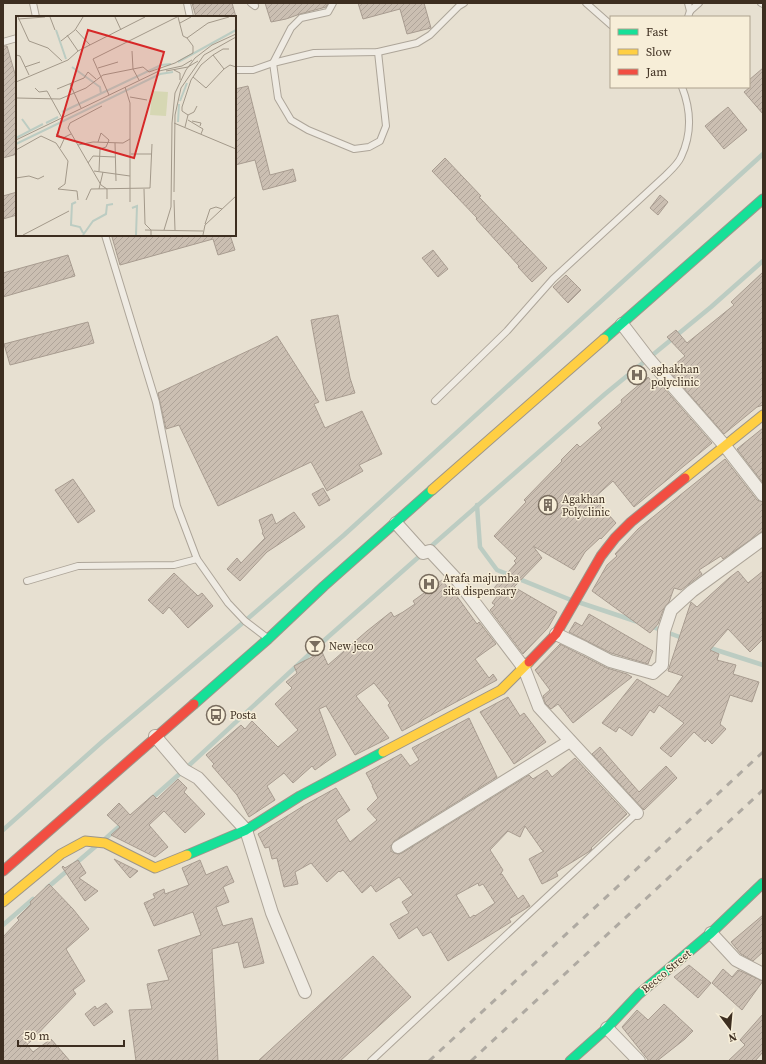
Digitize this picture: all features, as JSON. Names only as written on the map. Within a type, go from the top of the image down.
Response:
[{"type":"street","points":[[3,871],[155,736],[268,639],[396,523],[763,199]]},
{"type":"street","points":[[622,324],[648,358],[725,446],[763,495]]},
{"type":"street","points":[[3,902],[61,854],[85,841],[105,843],[155,868],[246,830],[300,796],[501,690],[556,634],[601,556],[615,538],[631,522],[763,415]]},
{"type":"street","points":[[396,523],[423,553],[430,551],[458,580],[524,668],[539,707],[637,813]]},
{"type":"street","points":[[556,634],[610,662],[652,673],[662,665],[664,631],[672,610],[692,591],[763,539]]},
{"type":"street","points":[[155,736],[184,770],[198,778],[246,830],[272,913],[305,992]]},
{"type":"street","points":[[398,847],[570,741]]},
{"type":"street","points":[[3,862],[30,847]]},
{"type":"street","name":"Becco Street","points":[[570,1061],[607,1028],[639,994],[711,933],[763,883]]},
{"type":"street","points":[[711,933],[736,960],[763,974]]},
{"type":"street","points":[[607,1028],[639,1061]]},
{"type":"lane","points":[[32,3],[36,16]]},
{"type":"lane","points":[[186,3],[190,16]]},
{"type":"lane","points":[[333,3],[328,12],[301,18],[291,28],[272,63],[278,98],[291,120],[308,130],[354,149],[369,147],[380,141],[386,126],[378,52]]},
{"type":"lane","points":[[236,70],[253,70],[272,63],[314,53],[378,52],[417,44],[430,35],[459,6],[464,3]]},
{"type":"lane","points":[[586,3],[610,24]]},
{"type":"lane","points":[[688,3],[689,14]]},
{"type":"lane","points":[[689,14],[699,3]]},
{"type":"lane","points":[[3,42],[16,38]]},
{"type":"lane","points":[[435,400],[507,331],[554,278],[665,176],[681,158],[688,139],[690,119],[687,101],[682,88]]},
{"type":"lane","points":[[105,236],[156,402],[178,506],[197,560],[228,603],[246,621],[268,639]]},
{"type":"lane","points":[[27,581],[78,566],[174,564],[197,560]]},
{"type":"lane","points":[[371,1061],[637,813]]},
{"type":"building","points":[[192,3],[232,3],[236,16],[196,16]]},
{"type":"building","points":[[265,3],[328,3],[326,7],[271,22]]},
{"type":"building","points":[[358,3],[424,3],[431,28],[407,34],[400,9],[363,19]]},
{"type":"building","points":[[3,46],[7,46],[16,78],[16,154],[3,158]]},
{"type":"building","points":[[763,68],[763,114],[744,92],[750,88],[750,79]]},
{"type":"building","points":[[248,86],[270,175],[293,169],[296,181],[263,190],[255,160],[236,165],[236,89]]},
{"type":"building","points":[[728,107],[747,130],[724,149],[705,126]]},
{"type":"building","points":[[445,158],[481,196],[479,197],[547,268],[532,282],[476,219],[477,218],[432,171]]},
{"type":"building","points":[[16,192],[16,215],[3,219],[3,196]]},
{"type":"building","points":[[660,195],[668,202],[658,215],[650,208]]},
{"type":"building","points":[[230,236],[235,250],[218,255],[213,239],[120,265],[112,237]]},
{"type":"building","points":[[433,250],[448,269],[438,277],[422,258]]},
{"type":"building","points":[[68,255],[75,276],[3,297],[3,273]]},
{"type":"building","points":[[763,272],[763,405],[757,407],[724,434],[668,370],[685,356],[667,337],[676,330],[687,343],[734,305],[731,302]]},
{"type":"building","points":[[566,275],[581,290],[568,303],[553,287]]},
{"type":"building","points":[[338,315],[350,378],[355,393],[326,401],[311,320]]},
{"type":"building","points":[[88,322],[94,343],[10,365],[4,344]]},
{"type":"building","points":[[277,336],[319,402],[314,404],[325,428],[362,411],[382,454],[359,465],[363,471],[327,491],[311,462],[218,506],[179,425],[166,429],[158,393]]},
{"type":"building","points":[[648,377],[653,383],[657,380],[712,443],[634,507],[613,481],[594,498],[616,523],[601,539],[600,538],[585,552],[574,570],[533,546],[542,558],[514,587],[557,612],[548,628],[523,654],[490,610],[495,605],[492,603],[500,592],[494,588],[516,563],[514,561],[517,558],[494,536],[526,502],[524,500],[562,461],[561,460],[577,444],[580,447],[602,428],[598,423],[622,402],[621,400]]},
{"type":"building","points":[[763,428],[763,483],[737,449]]},
{"type":"building","points":[[725,459],[757,500],[763,502],[763,531],[723,559],[721,556],[699,570],[702,574],[681,590],[674,588],[658,624],[650,633],[592,591],[607,565],[617,556],[615,554],[638,529]]},
{"type":"building","points":[[73,479],[95,511],[78,523],[55,490]]},
{"type":"building","points":[[323,488],[330,500],[319,506],[312,494]]},
{"type":"building","points":[[294,512],[305,527],[267,552],[240,581],[227,569],[237,558],[241,563],[265,538],[262,533],[259,520],[272,514],[276,524]]},
{"type":"building","points":[[738,571],[748,583],[763,571],[763,639],[750,652],[728,629],[710,650],[719,654],[717,660],[736,665],[733,674],[759,682],[752,702],[730,695],[720,724],[726,729],[712,744],[707,739],[705,742],[694,732],[671,757],[660,748],[684,723],[659,705],[654,713],[650,710],[632,736],[619,727],[616,732],[602,723],[637,679],[668,697],[683,676],[668,671],[691,602],[697,607]]},
{"type":"building","points":[[174,573],[198,596],[202,593],[213,606],[188,628],[169,607],[163,614],[148,600]]},
{"type":"building","points":[[442,580],[454,596],[456,595],[477,624],[479,622],[496,644],[475,659],[489,678],[493,674],[497,680],[402,731],[388,705],[390,703],[374,683],[356,696],[389,738],[355,755],[326,706],[319,709],[336,755],[315,770],[312,766],[293,783],[284,773],[267,786],[275,800],[249,817],[237,795],[212,766],[214,764],[206,755],[241,725],[245,729],[252,721],[278,747],[298,730],[275,704],[292,688],[286,682],[297,673],[294,666],[322,652],[328,665],[391,612],[394,617],[403,612],[415,604],[413,601]]},
{"type":"building","points":[[589,614],[653,651],[648,664],[611,653],[569,632],[575,622],[582,626]]},
{"type":"building","points":[[560,644],[607,668],[632,677],[573,723],[558,704],[551,709],[545,703],[543,696],[550,690],[535,670]]},
{"type":"building","points":[[508,697],[520,716],[524,713],[546,742],[514,764],[480,712]]},
{"type":"building","points":[[469,718],[497,777],[394,841],[391,851],[394,853],[402,853],[529,775],[533,779],[547,770],[552,777],[575,758],[627,814],[591,848],[592,849],[590,851],[556,872],[558,876],[542,884],[529,859],[544,851],[525,826],[520,837],[508,831],[490,850],[503,870],[500,875],[502,874],[518,899],[523,895],[530,906],[509,919],[511,922],[448,961],[431,932],[423,936],[417,927],[399,939],[390,924],[409,913],[402,902],[413,895],[399,877],[376,892],[371,885],[362,893],[343,870],[340,872],[339,871],[327,882],[311,863],[295,872],[298,884],[284,887],[277,858],[272,859],[269,847],[265,848],[258,834],[336,788],[350,810],[336,820],[350,842],[377,820],[367,809],[378,798],[366,773],[401,754],[410,766],[419,760],[412,748]],"holes":[[[478,883],[479,886],[483,884],[495,903],[470,918],[456,895]]]},
{"type":"building","points":[[600,747],[639,792],[666,766],[677,778],[644,810],[592,754]]},
{"type":"building","points":[[178,779],[187,788],[184,792],[205,814],[185,833],[164,811],[149,825],[168,847],[155,857],[111,835],[120,827],[107,815],[119,803],[130,815],[153,795],[157,799]]},
{"type":"building","points":[[114,859],[138,871],[130,878]]},
{"type":"building","points":[[78,860],[86,873],[79,878],[98,891],[85,901],[62,867],[63,866],[65,868]]},
{"type":"building","points":[[200,860],[206,875],[227,866],[234,882],[223,887],[229,902],[216,907],[223,926],[252,918],[264,963],[244,968],[238,942],[212,949],[218,1061],[136,1061],[129,1010],[152,1009],[147,984],[169,980],[158,950],[201,935],[193,912],[154,926],[144,903],[155,898],[153,894],[164,889],[165,894],[189,885],[182,868]]},
{"type":"building","points":[[49,884],[73,909],[89,929],[66,949],[85,981],[73,990],[76,994],[27,1045],[33,1052],[51,1039],[70,1061],[3,1061],[3,937],[19,920],[17,918],[31,904],[30,902]]},
{"type":"building","points":[[763,915],[763,952],[753,961],[741,954],[731,942]]},
{"type":"building","points":[[373,956],[411,997],[340,1061],[258,1061]]},
{"type":"building","points":[[689,965],[711,983],[698,998],[674,977]]},
{"type":"building","points":[[723,969],[732,977],[738,970],[763,981],[742,1010],[712,983]]},
{"type":"building","points":[[106,1003],[113,1012],[94,1026],[85,1014],[95,1006],[97,1009]]},
{"type":"building","points":[[664,1004],[693,1031],[657,1061],[649,1061],[622,1027],[637,1010],[648,1020]]},
{"type":"building","points":[[763,1014],[763,1052],[755,1061],[728,1061],[745,1045],[740,1040]]},
{"type":"waterway","points":[[3,830],[103,741],[344,535],[763,154]]},
{"type":"waterway","points":[[428,549],[605,394],[711,307],[763,261]]},
{"type":"waterway","points":[[477,505],[480,547],[497,570],[571,600]]},
{"type":"waterway","points":[[150,800],[328,637],[422,554]]},
{"type":"waterway","points":[[578,602],[638,622]]},
{"type":"waterway","points":[[650,626],[685,639]]},
{"type":"waterway","points":[[707,647],[763,665]]},
{"type":"waterway","points":[[105,839],[123,823]]},
{"type":"waterway","points":[[47,888],[96,846]]},
{"type":"waterway","points":[[3,925],[33,899]]},
{"type":"railway","points":[[429,1061],[763,752]]},
{"type":"railway","points":[[471,1061],[763,790]]},
{"type":"traffic: fast","points":[[604,339],[763,199]]},
{"type":"traffic: fast","points":[[194,704],[432,490]]},
{"type":"traffic: fast","points":[[187,855],[246,830],[300,796],[383,752]]},
{"type":"traffic: fast","points":[[570,1061],[607,1028],[639,994],[711,933],[763,883]]},
{"type":"traffic: slow","points":[[432,490],[604,339]]},
{"type":"traffic: slow","points":[[685,478],[763,415]]},
{"type":"traffic: slow","points":[[383,752],[501,690],[529,662]]},
{"type":"traffic: slow","points":[[3,902],[61,854],[85,841],[105,843],[155,868],[187,855]]},
{"type":"traffic: jam","points":[[529,662],[556,634],[601,556],[615,538],[631,522],[685,478]]},
{"type":"traffic: jam","points":[[3,871],[194,704]]},
{"type":"place","name":"aghakhan polyclinic","points":[[637,375]]},
{"type":"place","name":"Agakhan Polyclinic","points":[[548,505]]},
{"type":"place","name":"Arafa majumba sita dispensary","points":[[429,584]]},
{"type":"place","name":"New jeco","points":[[315,646]]},
{"type":"place","name":"Posta","points":[[216,715]]}]
